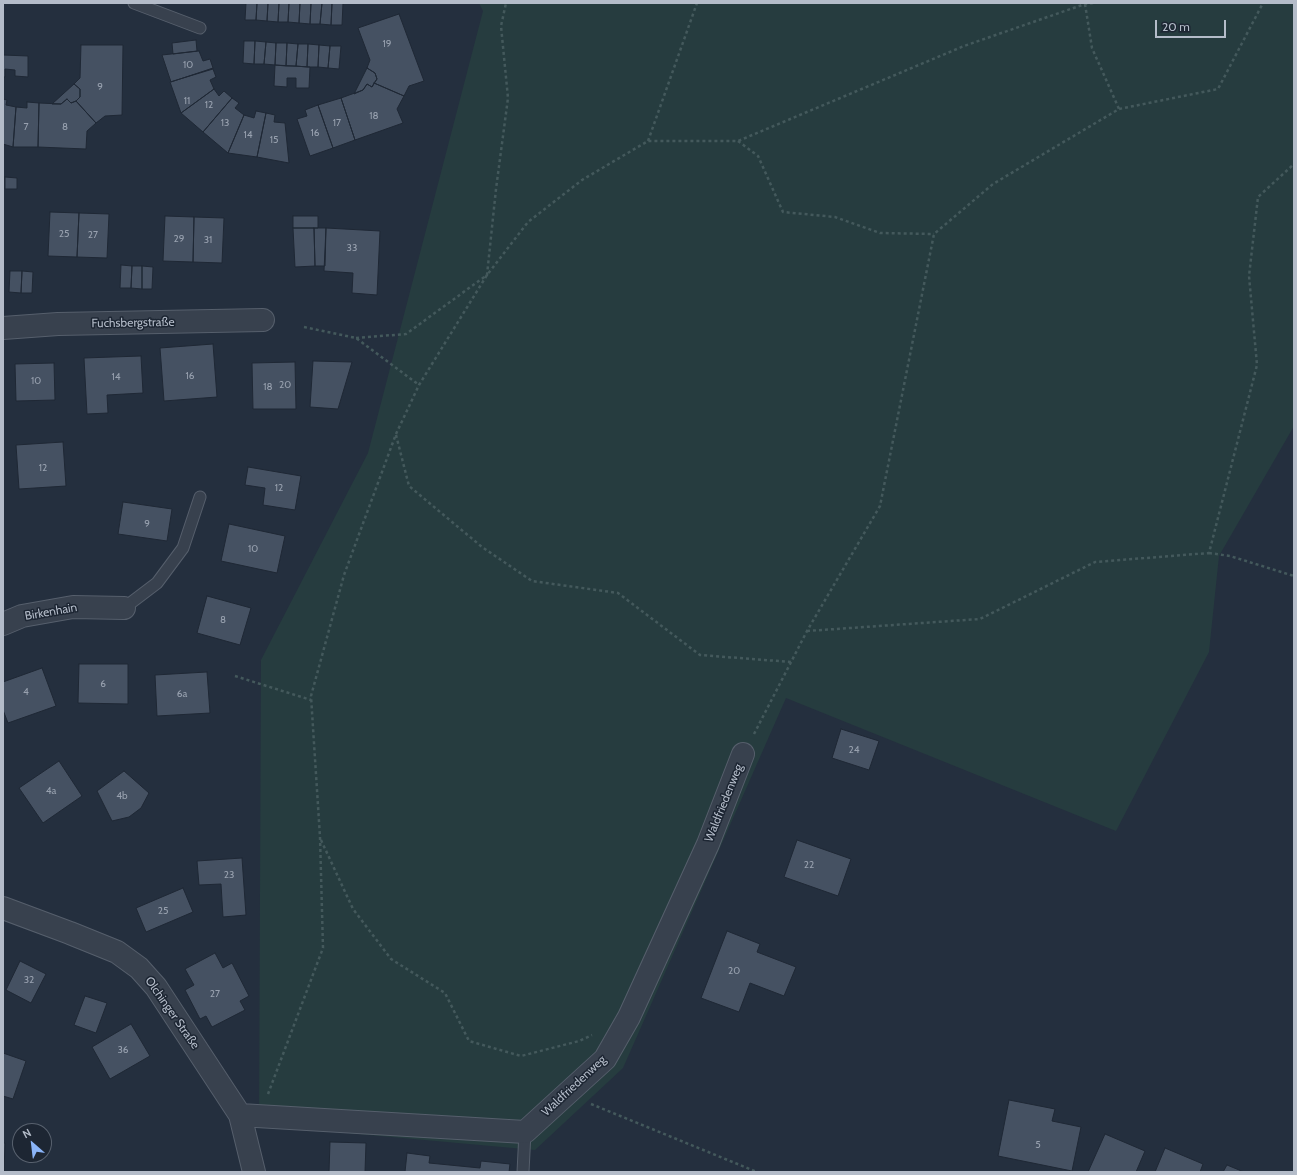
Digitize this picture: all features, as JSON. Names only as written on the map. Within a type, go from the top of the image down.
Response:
[{"type":"street","name":"Fuchsbergstraße","points":[[3,328],[58,324],[263,320]]},
{"type":"street","name":"Birkenhain","points":[[3,624],[22,616],[74,606],[124,608]]},
{"type":"street","name":"Waldfriedenweg","points":[[524,1132],[605,1059],[629,1017],[708,844],[743,754]]},
{"type":"street","name":"Olchinger Straße","points":[[3,908],[70,932],[117,952],[139,968],[156,987],[250,1115],[254,1172]]},
{"type":"street","points":[[250,1115],[524,1132]]},
{"type":"lane","points":[[134,3],[200,28]]},
{"type":"lane","points":[[124,608],[157,583],[184,548],[200,497]]},
{"type":"lane","points":[[522,1172],[524,1132]]},
{"type":"path","points":[[304,327],[356,338],[406,334],[487,275],[508,98],[501,26],[506,3]]},
{"type":"path","points":[[648,141],[697,3]]},
{"type":"path","points":[[250,1115],[324,948],[320,837],[311,696],[344,575],[396,434],[419,385],[487,275],[528,222],[582,180],[648,141],[738,141],[964,46],[1085,4],[1094,3]]},
{"type":"path","points":[[743,754],[807,631],[880,506],[934,234],[993,184],[1119,110],[1218,89],[1263,3]]},
{"type":"path","points":[[1085,4],[1092,48],[1119,110]]},
{"type":"path","points":[[738,141],[758,156],[783,212],[835,217],[880,233],[934,234]]},
{"type":"path","points":[[1209,553],[1257,365],[1249,276],[1258,197],[1294,164]]},
{"type":"path","points":[[356,338],[419,385]]},
{"type":"path","points":[[396,434],[409,486],[482,547],[532,581],[618,593],[700,655],[791,662]]},
{"type":"path","points":[[807,631],[980,618],[1095,562],[1209,553],[1230,556],[1294,576]]},
{"type":"path","points":[[235,676],[311,700]]},
{"type":"path","points":[[320,837],[353,909],[391,959],[445,993],[468,1041],[521,1056],[579,1041],[593,1034]]},
{"type":"path","points":[[566,1094],[757,1172]]},
{"type":"green space","points":[[479,3],[1294,3],[1294,426],[1219,556],[1209,652],[1116,831],[786,698],[623,1068],[535,1150],[259,1125],[261,660],[368,453],[483,11]]},
{"type":"building","points":[[246,3],[257,3],[256,20],[245,20]]},
{"type":"building","points":[[257,3],[268,3],[267,21],[256,20]]},
{"type":"building","points":[[268,3],[279,3],[278,22],[267,21]]},
{"type":"building","points":[[279,3],[289,3],[288,22],[278,22]]},
{"type":"building","points":[[289,3],[300,3],[299,23],[288,22]]},
{"type":"building","points":[[300,3],[311,3],[310,24],[299,23]]},
{"type":"building","points":[[311,3],[322,3],[320,24],[310,24]]},
{"type":"building","points":[[322,3],[332,3],[331,25],[320,24]]},
{"type":"building","points":[[332,3],[343,3],[342,25],[331,25]]},
{"type":"building","points":[[399,14],[424,81],[409,86],[404,96],[374,83],[377,79],[375,73],[367,68],[370,60],[358,28]]},
{"type":"building","points":[[196,40],[197,51],[173,54],[172,43]]},
{"type":"building","points":[[244,41],[255,41],[254,64],[243,63]]},
{"type":"building","points":[[255,41],[266,42],[264,64],[254,64]]},
{"type":"building","points":[[266,42],[276,43],[275,65],[264,64]]},
{"type":"building","points":[[276,43],[287,43],[286,66],[275,65]]},
{"type":"building","points":[[287,43],[298,44],[296,66],[286,66]]},
{"type":"building","points":[[298,44],[308,44],[307,67],[296,66]]},
{"type":"building","points":[[308,44],[319,45],[318,67],[307,67]]},
{"type":"building","points":[[81,45],[123,45],[122,115],[105,116],[96,123],[76,101],[80,97],[80,89],[74,84],[80,78]]},
{"type":"building","points":[[319,45],[330,46],[328,68],[318,67]]},
{"type":"building","points":[[330,46],[341,46],[339,69],[328,68]]},
{"type":"building","points":[[199,51],[203,61],[210,59],[213,68],[171,82],[162,55]]},
{"type":"building","points":[[3,55],[28,56],[28,77],[15,76],[15,70],[5,69],[5,77],[3,77]]},
{"type":"building","points":[[275,65],[310,67],[309,88],[296,88],[296,78],[287,78],[287,87],[274,86]]},
{"type":"building","points":[[367,68],[375,73],[377,79],[372,87],[367,84],[363,90],[354,94]]},
{"type":"building","points":[[213,69],[216,77],[210,80],[214,89],[181,113],[170,82]]},
{"type":"building","points":[[374,83],[404,96],[397,109],[403,123],[355,140],[341,98],[363,90],[367,84],[372,87]]},
{"type":"building","points":[[74,84],[80,89],[80,97],[76,101],[71,103],[67,99],[61,104],[52,104]]},
{"type":"building","points":[[214,89],[219,96],[224,91],[232,98],[203,132],[181,113]]},
{"type":"building","points":[[232,98],[239,103],[235,108],[244,115],[228,153],[203,132]]},
{"type":"building","points":[[341,98],[355,140],[333,148],[318,105]]},
{"type":"building","points":[[3,99],[7,100],[6,105],[16,107],[13,147],[3,144]]},
{"type":"building","points":[[67,99],[71,103],[76,101],[96,123],[87,131],[86,149],[38,147],[39,103],[61,104]]},
{"type":"building","points":[[27,102],[39,103],[38,147],[13,147],[16,107],[27,108]]},
{"type":"building","points":[[318,105],[333,148],[310,156],[297,119],[307,116],[305,110]]},
{"type":"building","points":[[256,111],[266,113],[257,157],[228,153],[244,115],[254,118]]},
{"type":"building","points":[[266,113],[275,115],[274,122],[285,123],[289,163],[257,157]]},
{"type":"building","points":[[5,177],[17,178],[17,189],[5,189]]},
{"type":"building","points":[[50,212],[79,213],[77,257],[48,256]]},
{"type":"building","points":[[79,213],[109,214],[107,258],[77,257]]},
{"type":"building","points":[[165,216],[194,217],[193,262],[163,261]]},
{"type":"building","points":[[293,216],[318,216],[318,228],[293,228]]},
{"type":"building","points":[[194,217],[224,218],[222,263],[193,262]]},
{"type":"building","points":[[293,228],[314,228],[315,266],[295,267]]},
{"type":"building","points":[[314,228],[326,228],[325,266],[315,266]]},
{"type":"building","points":[[326,228],[380,231],[377,295],[352,293],[353,273],[324,271]]},
{"type":"building","points":[[121,265],[132,266],[131,288],[120,288]]},
{"type":"building","points":[[132,266],[142,266],[142,289],[131,288]]},
{"type":"building","points":[[142,266],[153,267],[152,289],[142,289]]},
{"type":"building","points":[[10,271],[22,271],[21,293],[9,292]]},
{"type":"building","points":[[22,271],[33,272],[32,293],[21,293]]},
{"type":"building","points":[[213,344],[217,397],[164,401],[160,348]]},
{"type":"building","points":[[141,356],[143,393],[107,395],[108,413],[87,414],[84,358]]},
{"type":"building","points":[[313,361],[352,362],[338,409],[310,407]]},
{"type":"building","points":[[295,362],[296,409],[253,409],[252,363]]},
{"type":"building","points":[[54,363],[55,400],[16,401],[15,364]]},
{"type":"building","points":[[63,442],[66,486],[19,489],[16,445]]},
{"type":"building","points":[[248,467],[301,476],[295,510],[263,505],[265,488],[245,485]]},
{"type":"building","points":[[123,502],[172,509],[167,541],[118,534]]},
{"type":"building","points":[[229,524],[285,536],[277,573],[221,561]]},
{"type":"building","points":[[207,596],[251,608],[240,645],[197,633]]},
{"type":"building","points":[[79,664],[128,664],[128,704],[78,703]]},
{"type":"building","points":[[42,668],[56,706],[8,723],[3,710],[3,682]]},
{"type":"building","points":[[207,672],[210,713],[157,716],[155,675]]},
{"type":"building","points":[[841,729],[879,741],[869,770],[832,758]]},
{"type":"building","points":[[59,761],[82,796],[43,823],[19,788]]},
{"type":"building","points":[[124,771],[149,793],[141,808],[129,817],[112,821],[97,791]]},
{"type":"building","points":[[797,840],[851,859],[838,896],[784,877]]},
{"type":"building","points":[[242,858],[246,915],[223,917],[221,884],[199,885],[197,861]]},
{"type":"building","points":[[183,888],[193,912],[146,932],[136,908]]},
{"type":"building","points":[[727,931],[760,944],[757,952],[796,967],[784,996],[750,983],[739,1012],[701,998]]},
{"type":"building","points":[[215,953],[223,968],[232,963],[249,996],[240,1001],[245,1010],[212,1027],[206,1016],[200,1019],[185,990],[194,985],[185,969]]},
{"type":"building","points":[[20,961],[46,974],[31,1003],[6,990]]},
{"type":"building","points":[[85,996],[107,1003],[96,1033],[74,1025]]},
{"type":"building","points":[[131,1024],[150,1056],[110,1079],[92,1047]]},
{"type":"building","points":[[3,1053],[26,1061],[13,1099],[3,1096]]},
{"type":"building","points":[[1009,1100],[1055,1109],[1052,1121],[1081,1127],[1072,1171],[998,1156]]},
{"type":"building","points":[[1105,1134],[1145,1151],[1136,1172],[1088,1172]]},
{"type":"building","points":[[330,1142],[366,1143],[365,1172],[329,1172]]},
{"type":"building","points":[[3,1143],[5,1143],[4,1172],[3,1172]]},
{"type":"building","points":[[1165,1148],[1203,1164],[1200,1172],[1155,1172]]},
{"type":"building","points":[[407,1153],[430,1156],[429,1163],[480,1168],[481,1161],[510,1164],[509,1172],[405,1172]]},
{"type":"building","points":[[1227,1165],[1244,1172],[1223,1172]]}]
